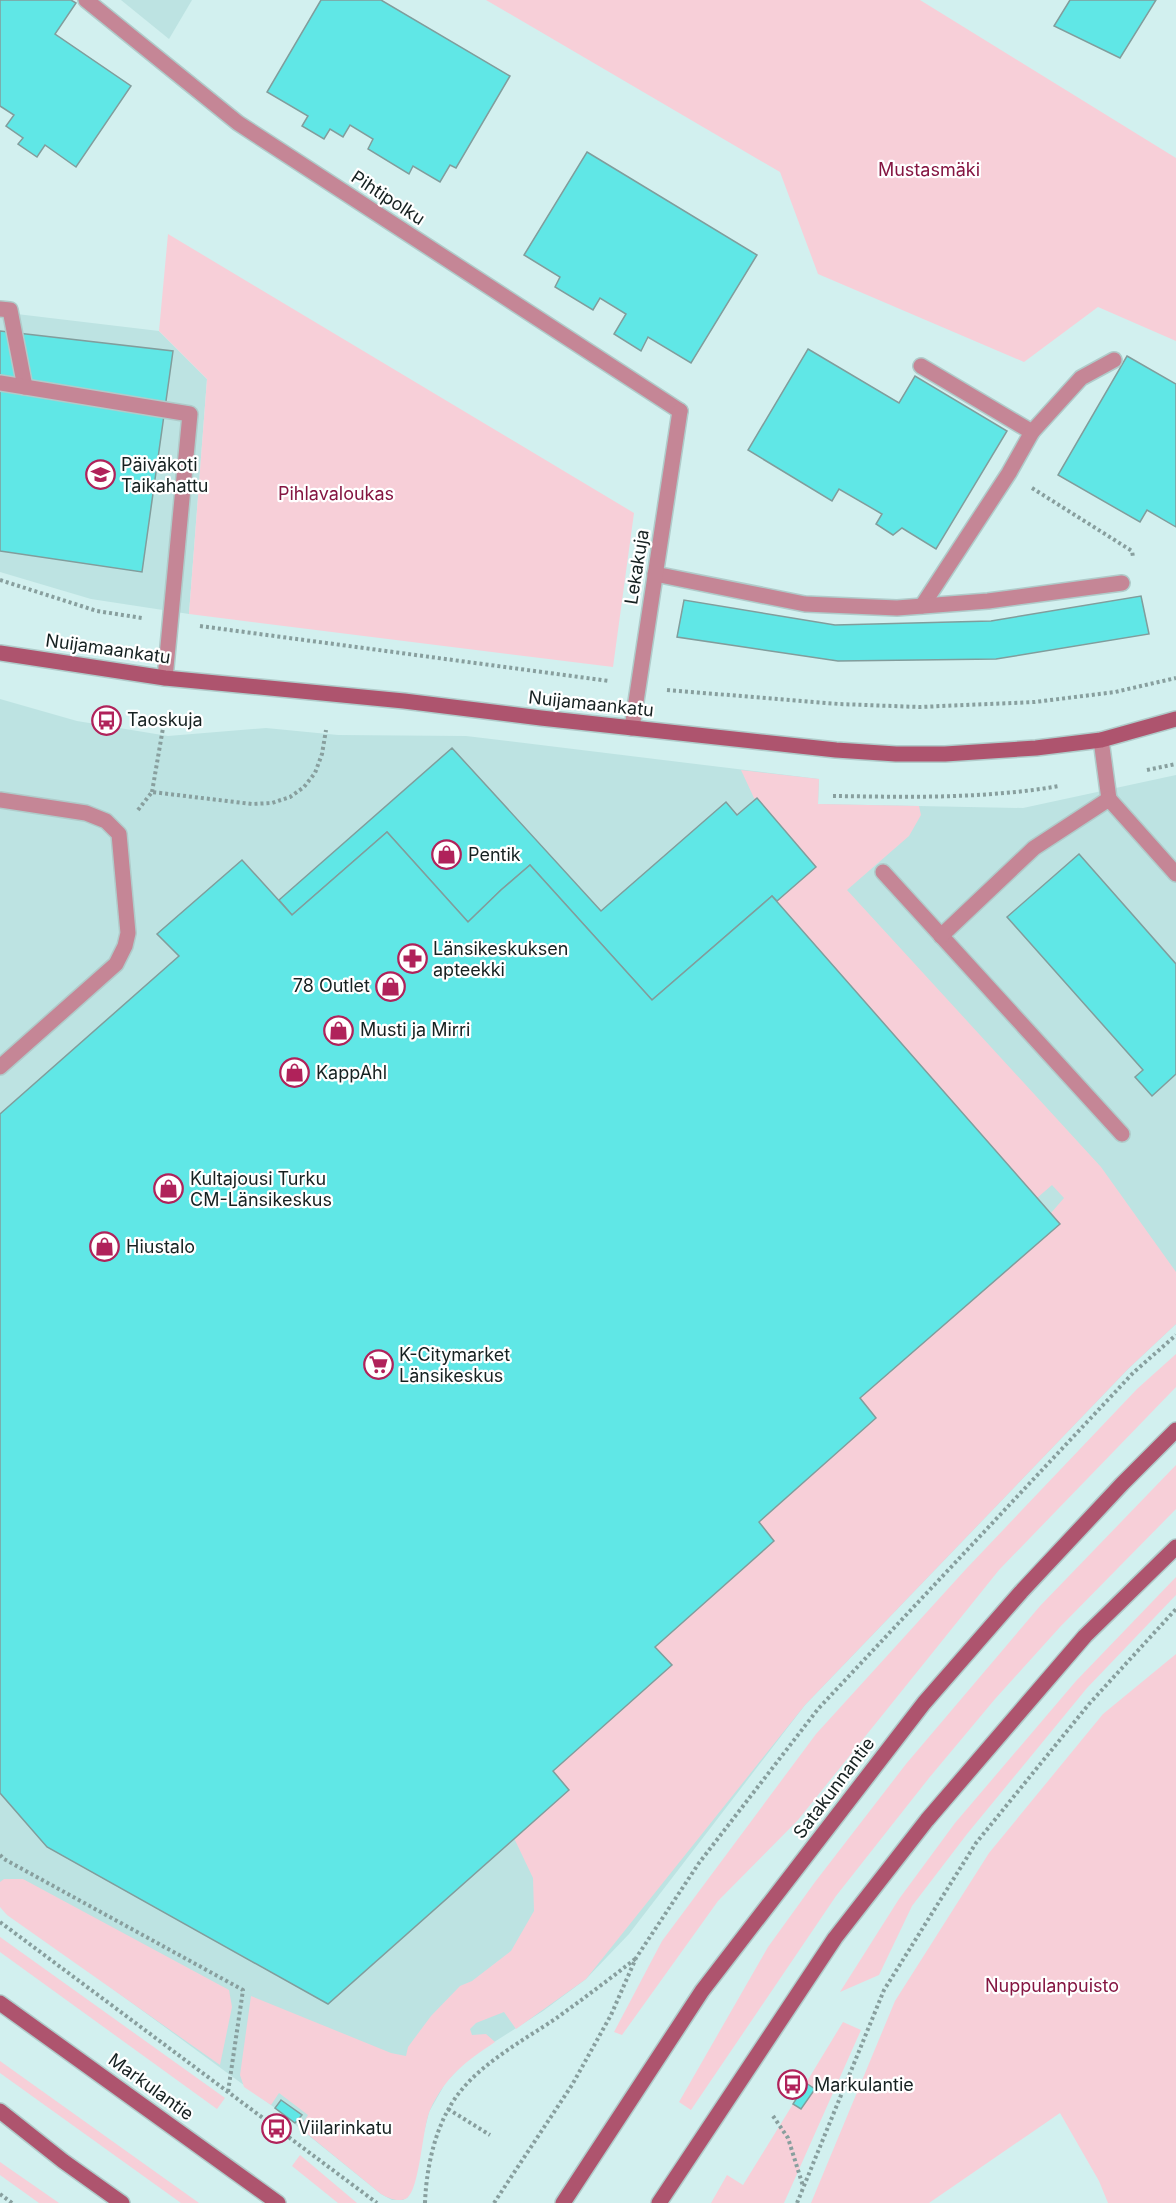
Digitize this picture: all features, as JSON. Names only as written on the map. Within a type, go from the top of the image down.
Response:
[{"type":"main road","name":"Nuijamaankatu","points":[[0,653],[165,678],[404,701],[836,750],[896,754],[945,754],[1036,748],[1101,740],[1176,719]]},
{"type":"main road","name":"Satakunnantie","points":[[563,2203],[702,1991],[924,1702],[1021,1592],[1176,1430]]},
{"type":"main road","points":[[659,2203],[835,1938],[927,1820],[1085,1636],[1176,1547]]},
{"type":"main road","name":"Markulantie","points":[[0,2003],[278,2203]]},
{"type":"main road","points":[[0,2110],[63,2161],[122,2203]]},
{"type":"street","name":"Pihtipolku","points":[[86,0],[238,123],[680,411]]},
{"type":"street","points":[[0,309],[10,310],[25,387]]},
{"type":"street","points":[[922,606],[1009,473],[1032,432],[1081,378],[1114,360]]},
{"type":"street","points":[[921,366],[1032,432]]},
{"type":"street","points":[[0,383],[190,414],[165,678]]},
{"type":"street","name":"Lekakuja","points":[[632,728],[680,411]]},
{"type":"street","points":[[655,574],[804,604],[897,608],[988,601],[1122,583]]},
{"type":"street","points":[[1101,740],[1109,799],[1176,874]]},
{"type":"street","points":[[941,936],[1034,848],[1109,799]]},
{"type":"street","points":[[0,800],[86,813],[106,821],[119,834],[128,933],[125,946],[116,964],[0,1067]]},
{"type":"street","points":[[883,872],[1122,1134]]},
{"type":"path","points":[[1009,473],[1132,551],[1134,563],[1122,583]]},
{"type":"path","points":[[0,580],[97,611],[171,623],[599,680]]},
{"type":"path","points":[[685,693],[919,707],[1035,702],[1115,692],[1176,678]]},
{"type":"path","points":[[119,834],[152,792],[163,728]]},
{"type":"path","points":[[152,792],[252,804],[272,804],[290,797],[304,787],[315,773],[322,754],[326,730]]},
{"type":"path","points":[[1147,770],[1176,764]]},
{"type":"path","points":[[833,796],[932,797],[1034,790],[1059,786]]},
{"type":"path","points":[[494,2203],[572,2085],[611,2015],[636,1958],[699,1863],[818,1709],[1133,1373],[1176,1335]]},
{"type":"path","points":[[797,2203],[884,1990],[976,1843],[1089,1704],[1176,1609]]},
{"type":"path","points":[[0,1855],[243,1990],[228,2092]]},
{"type":"path","points":[[0,1922],[377,2203]]},
{"type":"path","points":[[425,2203],[434,2149],[448,2109],[475,2076],[590,1995],[636,1958]]},
{"type":"path","points":[[448,2109],[490,2135]]},
{"type":"path","points":[[773,2116],[788,2138],[804,2187]]},
{"type":"path","points":[[0,2194],[12,2203]]},
{"type":"shaded area","points":[[121,0],[192,0],[169,39]]},
{"type":"shaded area","name":"Päiväkoti Taikahattu","points":[[0,312],[159,331],[207,379],[189,614],[91,599],[0,572]]},
{"type":"shaded area","points":[[0,699],[77,721],[168,736],[266,728],[338,735],[466,736],[819,779],[818,804],[1023,808],[1176,775],[1176,1324],[1128,1369],[805,1705],[629,1934],[586,1979],[543,2011],[469,2058],[446,2082],[429,2112],[408,2197],[403,2200],[392,2200],[381,2194],[271,2105],[0,1906]]},
{"type":"green space","name":"Mustasmäki","points":[[486,0],[920,0],[1176,158],[1176,341],[1098,307],[1024,362],[818,274],[780,172]]},
{"type":"green space","name":"Pihlavaloukas","points":[[168,234],[634,513],[613,667],[189,614],[207,379],[159,331]]},
{"type":"green space","points":[[741,770],[819,779],[818,804],[919,806],[921,815],[909,836],[847,890],[1101,1167],[1176,1272],[1176,1324],[1128,1369],[805,1705],[586,1979],[516,2029],[504,2012],[476,2023],[470,2029],[472,2035],[486,2034],[495,2042],[465,2063],[436,2098],[427,2119],[415,2183],[407,2198],[394,2199],[381,2194],[300,2128],[308,2115],[279,2093],[271,2105],[244,2087],[240,2075],[251,1996],[391,2053],[406,2056],[408,2047],[431,2016],[460,1986],[472,1981],[511,1951],[534,1911],[533,1878],[514,1838],[569,1790],[553,1771],[672,1665],[655,1647],[774,1541],[759,1522],[875,1418],[860,1398],[1060,1224],[1051,1213],[1064,1198],[1052,1185],[1037,1198],[777,901],[816,867],[754,798]]},
{"type":"green space","points":[[1176,1354],[1176,1387],[999,1570],[798,1820],[718,1901],[622,2035],[614,2032],[662,1941],[816,1734],[966,1569],[1137,1389]]},
{"type":"green space","points":[[1176,1465],[1176,1509],[1060,1627],[995,1699],[836,1896],[691,2110],[679,2102],[768,1947],[906,1764],[1040,1606]]},
{"type":"green space","points":[[1176,1577],[1176,1595],[1087,1688],[967,1834],[912,1906],[879,1975],[840,1992],[899,1899],[955,1823],[1076,1681]]},
{"type":"green space","name":"Nuppulanpuisto","points":[[1176,1654],[1176,2203],[1108,2203],[1099,2181],[1060,2113],[929,2203],[811,2203],[895,2001],[989,1853],[1103,1714]]},
{"type":"green space","points":[[4,1879],[23,1879],[229,1990],[232,2007],[220,2065],[7,1915],[0,1907],[0,1882]]},
{"type":"green space","points":[[0,1937],[225,2098],[217,2109],[0,1952]]},
{"type":"green space","points":[[843,2022],[861,2030],[784,2203],[711,2203],[727,2175],[743,2185],[793,2104],[801,2109],[815,2089],[806,2083]]},
{"type":"green space","points":[[0,2061],[199,2203],[181,2203],[0,2073]]},
{"type":"green space","points":[[300,2155],[357,2203],[338,2203],[292,2166]]},
{"type":"green space","points":[[0,2162],[59,2203],[39,2203],[0,2175]]},
{"type":"building","points":[[0,0],[71,0],[76,3],[55,34],[131,86],[76,167],[45,145],[37,157],[18,144],[23,138],[6,126],[14,115],[0,106]]},
{"type":"building","points":[[321,0],[381,0],[510,76],[456,168],[450,165],[440,182],[413,166],[409,174],[368,149],[373,139],[350,125],[343,137],[330,129],[324,139],[302,126],[308,116],[267,92]]},
{"type":"building","points":[[1070,0],[1156,0],[1120,58],[1054,26]]},
{"type":"building","points":[[587,152],[757,255],[691,363],[648,337],[641,351],[614,334],[626,314],[600,298],[593,310],[555,287],[560,277],[524,255]]},
{"type":"building","name":"Päiväkoti Taikahattu","points":[[0,331],[173,351],[142,572],[0,551]]},
{"type":"building","points":[[808,349],[899,403],[915,376],[1007,431],[936,549],[902,528],[893,535],[876,524],[882,514],[839,489],[832,501],[748,450]]},
{"type":"building","points":[[1127,356],[1176,384],[1176,527],[1147,510],[1140,522],[1058,475]]},
{"type":"building","points":[[1141,596],[1149,634],[996,659],[838,661],[677,637],[684,600],[835,625],[991,621]]},
{"type":"building","points":[[452,748],[601,911],[726,802],[737,815],[757,798],[816,867],[777,901],[772,896],[652,1000],[530,865],[468,922],[387,832],[292,915],[279,900]]},
{"type":"building","points":[[387,832],[468,922],[530,865],[652,1000],[772,896],[1060,1224],[860,1398],[876,1418],[759,1522],[774,1541],[655,1647],[672,1665],[553,1771],[569,1790],[328,2004],[47,1847],[0,1793],[0,1114],[179,956],[157,934],[242,860],[292,915]]},
{"type":"building","points":[[1079,854],[1176,964],[1176,1074],[1152,1096],[1135,1077],[1143,1070],[1007,917]]},
{"type":"building","points":[[806,2083],[815,2089],[801,2109],[793,2104]]},
{"type":"building","points":[[281,2100],[302,2115],[295,2123],[275,2108]]},
{"type":"place","name":"Päiväkoti Taikahattu","points":[[100,475]]},
{"type":"place","name":"Taoskuja","points":[[106,720]]},
{"type":"place","name":"Pentik","points":[[447,855]]},
{"type":"place","name":"Länsikeskuksen apteekki","points":[[412,959]]},
{"type":"place","name":"78 Outlet","points":[[391,986]]},
{"type":"place","name":"Musti ja Mirri","points":[[339,1030]]},
{"type":"place","name":"KappAhl","points":[[295,1073]]},
{"type":"place","name":"Kultajousi Turku CM-Länsikeskus","points":[[169,1189]]},
{"type":"place","name":"Hiustalo","points":[[105,1247]]},
{"type":"place","name":"K-Citymarket Länsikeskus","points":[[378,1365]]},
{"type":"place","name":"Markulantie","points":[[793,2085]]},
{"type":"place","name":"Viilarinkatu","points":[[277,2128]]}]
